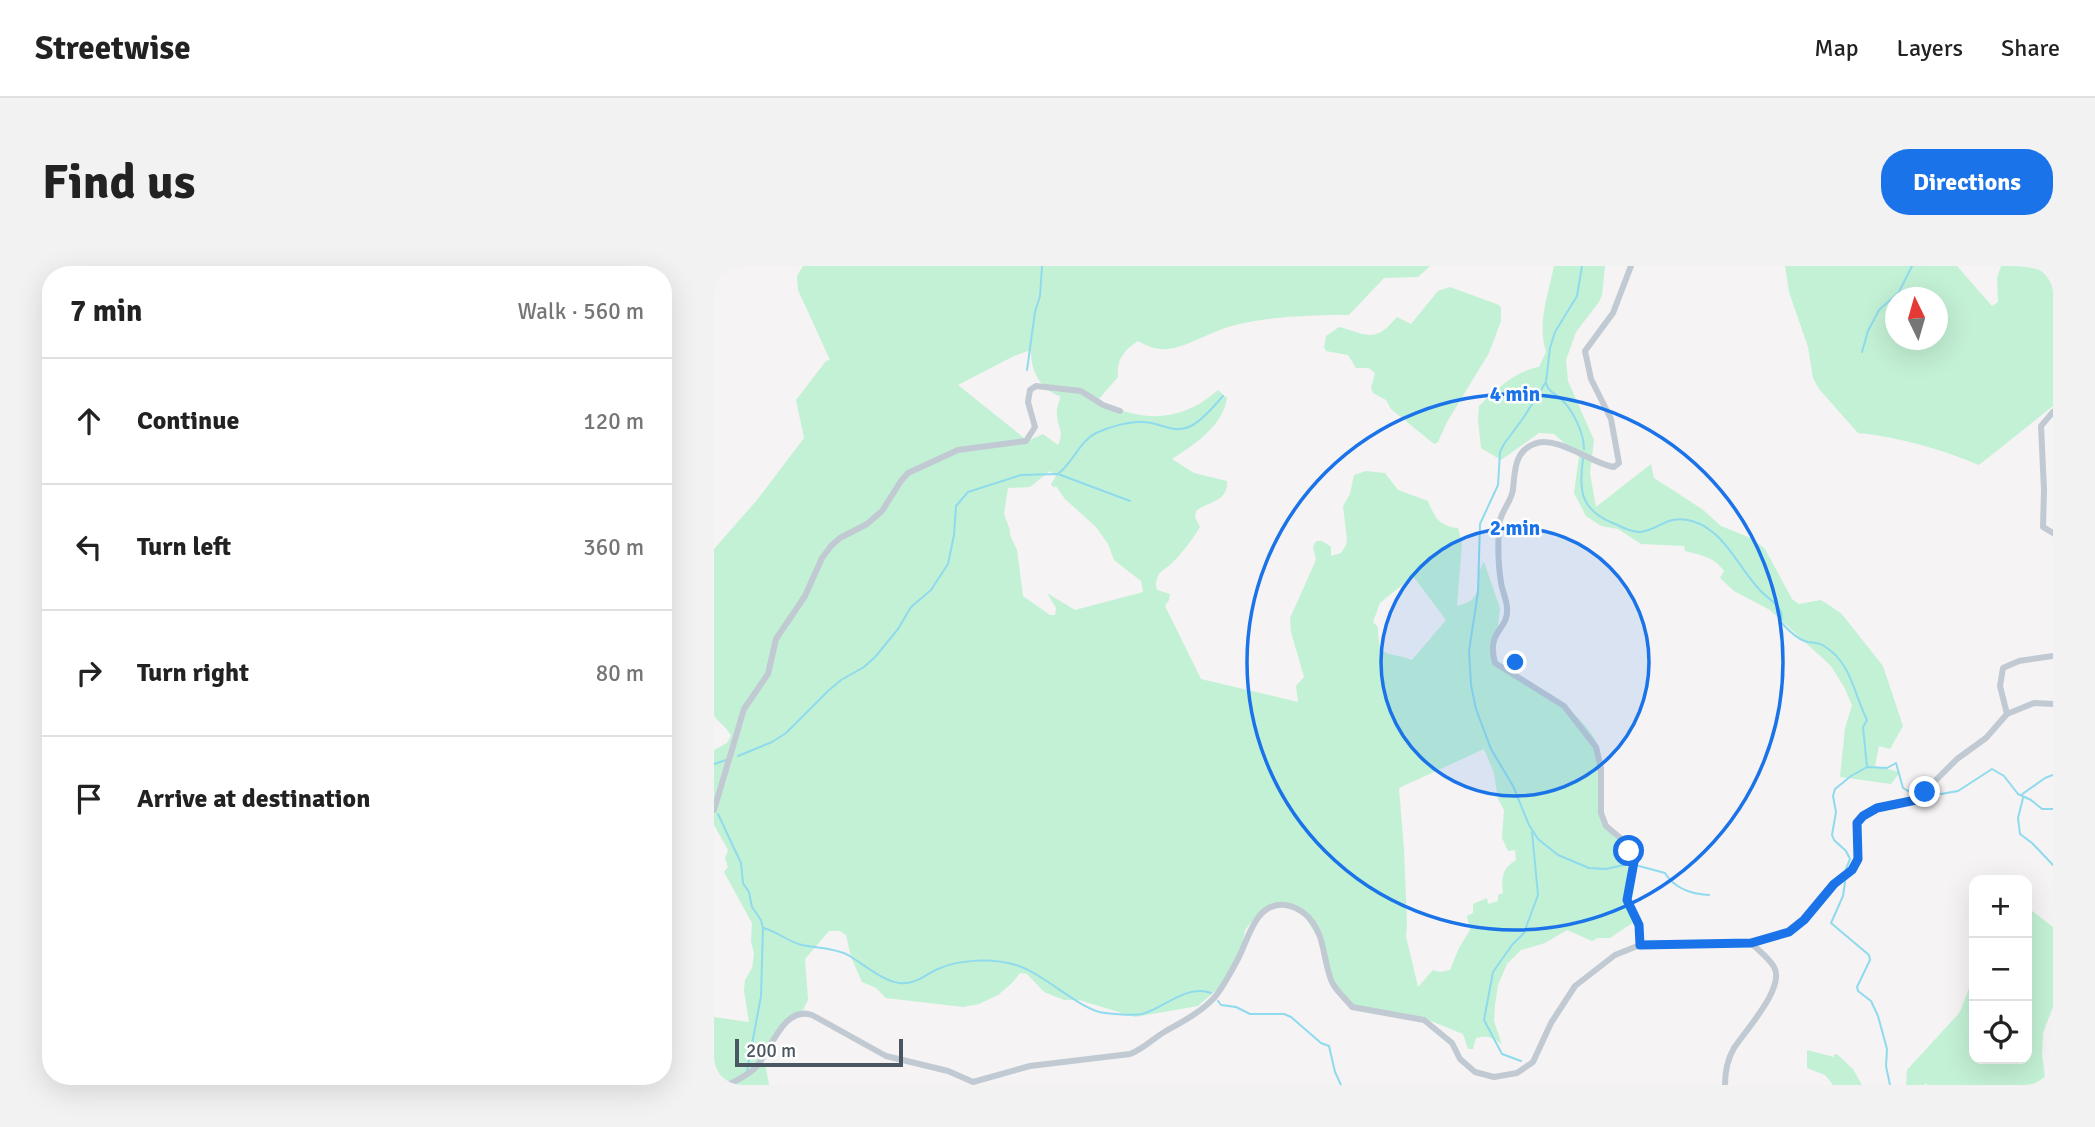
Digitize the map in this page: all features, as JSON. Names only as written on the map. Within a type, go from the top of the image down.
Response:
[{"type":"street","points":[[1631,266],[1613,313],[1585,351],[1591,379],[1611,418],[1619,463],[1614,467],[1609,466],[1543,441],[1532,444],[1518,459],[1513,469],[1513,492],[1499,521],[1501,581],[1507,610],[1505,623],[1496,632],[1493,653],[1495,663],[1564,706],[1597,747],[1601,768],[1601,813],[1606,826],[1624,841],[1634,862],[1627,900],[1639,925],[1640,945]]},
{"type":"street","points":[[714,810],[744,709],[768,674],[776,639],[805,596],[822,558],[831,546],[840,538],[867,524],[882,511],[908,473],[958,450],[1026,441],[1035,427],[1028,402],[1030,390],[1036,386],[1081,391],[1103,405],[1120,411]]},
{"type":"street","points":[[2053,412],[2042,426],[2043,527],[2053,533]]},
{"type":"street","points":[[2007,713],[2000,686],[2003,668],[2019,661],[2053,656]]},
{"type":"street","points":[[728,1085],[756,1068],[785,1024],[800,1012],[812,1015],[886,1056],[948,1071],[973,1082],[1030,1066],[1130,1054],[1185,1021],[1214,997],[1260,915],[1272,907],[1282,905],[1295,908],[1314,924],[1322,941],[1333,983],[1352,1007],[1424,1020],[1452,1043],[1460,1059],[1475,1072],[1494,1077],[1517,1073],[1527,1068],[1539,1051],[1551,1023],[1576,986],[1615,955],[1640,945],[1751,943],[1789,932],[1804,920],[1834,884],[1852,870],[1858,859],[1857,823],[1863,816],[1877,808],[1916,800],[1957,759],[1986,738],[2007,713],[2034,703],[2053,704]]},
{"type":"street","points":[[1725,1085],[1725,1071],[1733,1050],[1773,992],[1777,981],[1776,968],[1751,943]]},
{"type":"green space","points":[[803,266],[1430,266],[1418,277],[1384,278],[1349,315],[1249,322],[1227,327],[1174,348],[1155,348],[1138,341],[1125,352],[1118,365],[1118,377],[1098,400],[1114,408],[1145,416],[1160,416],[1190,409],[1218,390],[1227,398],[1214,426],[1172,459],[1194,473],[1227,481],[1221,498],[1196,511],[1195,517],[1200,527],[1179,556],[1159,574],[1157,590],[1170,594],[1165,606],[1201,679],[1298,702],[1296,686],[1304,677],[1291,632],[1290,618],[1316,560],[1313,547],[1316,541],[1322,541],[1331,547],[1331,556],[1341,553],[1346,545],[1343,506],[1350,494],[1354,475],[1366,471],[1385,473],[1398,490],[1428,501],[1439,520],[1458,528],[1462,543],[1457,606],[1473,599],[1480,568],[1484,562],[1500,608],[1496,644],[1492,649],[1498,666],[1562,704],[1584,724],[1598,746],[1602,810],[1612,828],[1625,837],[1628,849],[1627,899],[1634,922],[1610,938],[1592,941],[1567,930],[1545,943],[1521,950],[1507,964],[1498,985],[1494,1021],[1502,1045],[1493,1038],[1480,1037],[1476,1038],[1473,1049],[1468,1049],[1463,1034],[1424,1019],[1349,1008],[1327,966],[1319,940],[1305,917],[1288,904],[1261,911],[1245,930],[1242,950],[1224,983],[1198,1006],[1135,1017],[1079,1000],[1064,1000],[1044,992],[1027,974],[1020,973],[998,995],[979,1004],[963,1007],[886,998],[876,988],[862,982],[851,957],[846,935],[840,931],[829,931],[805,959],[808,1000],[803,1010],[784,1025],[763,1061],[769,1085],[714,1085],[714,1017],[749,1022],[744,991],[754,954],[751,941],[752,923],[724,872],[728,867],[725,858],[728,850],[714,825],[714,750],[727,743],[731,736],[714,716],[714,549],[757,500],[804,438],[796,400],[826,361],[830,360],[798,290],[797,276]],"holes":[[[1031,350],[1032,364],[1038,378],[1047,389],[1060,396],[1057,419],[1061,432],[1058,445],[1043,434],[1028,441],[958,385]],[[1050,471],[1056,476],[1051,484],[1096,527],[1108,544],[1114,560],[1141,581],[1143,592],[1075,610],[1047,593],[1056,608],[1055,615],[1050,615],[1023,596],[1017,550],[1004,514],[1008,488],[1030,487]],[[1413,576],[1446,620],[1412,660],[1382,650],[1378,627],[1373,622],[1380,603]],[[1484,749],[1494,773],[1498,799],[1504,810],[1502,838],[1508,851],[1515,850],[1516,860],[1504,874],[1503,893],[1498,895],[1498,901],[1488,904],[1487,898],[1473,904],[1473,913],[1467,916],[1470,930],[1450,970],[1433,970],[1418,987],[1406,936],[1404,849],[1399,788]]]},
{"type":"green space","points":[[1554,266],[1605,266],[1602,295],[1576,332],[1566,360],[1568,381],[1594,440],[1590,473],[1596,507],[1651,464],[1654,478],[1702,509],[1721,526],[1753,539],[1765,549],[1792,599],[1799,604],[1821,600],[1841,613],[1883,666],[1903,726],[1890,749],[1879,746],[1875,766],[1900,772],[1891,784],[1840,777],[1845,728],[1852,705],[1844,687],[1831,666],[1770,610],[1734,591],[1720,578],[1724,571],[1716,563],[1707,557],[1685,551],[1684,546],[1641,544],[1618,529],[1601,526],[1586,516],[1574,493],[1579,456],[1554,434],[1539,433],[1501,460],[1481,448],[1479,406],[1515,376],[1539,367],[1546,352],[1543,320]]},
{"type":"green space","points":[[1785,266],[1957,266],[1992,306],[1998,302],[1997,278],[2001,266],[2028,267],[2053,276],[2053,406],[1979,465],[1920,444],[1858,433],[1819,389],[1813,378],[1808,347],[1789,292]]},
{"type":"green space","points":[[1450,287],[1499,305],[1501,321],[1489,353],[1447,422],[1438,442],[1434,444],[1391,409],[1386,400],[1373,393],[1371,388],[1375,373],[1369,368],[1356,368],[1348,355],[1326,351],[1324,347],[1326,336],[1339,327],[1374,335],[1397,317],[1411,324],[1438,291]]},
{"type":"green space","points":[[2032,911],[2053,927],[2053,1007],[2043,1033],[2042,1055],[2046,1085],[1906,1085],[1907,1070],[1960,1012],[1969,988],[1969,1064],[2032,1064]]},
{"type":"green space","points":[[1807,1050],[1834,1057],[1834,1054],[1838,1055],[1853,1069],[1862,1085],[1833,1085],[1825,1075],[1807,1068]]},
{"type":"waterway","points":[[1027,370],[1035,312],[1040,296],[1042,266]]},
{"type":"waterway","points":[[1582,266],[1577,296],[1555,332],[1550,348],[1546,382],[1500,452],[1498,485],[1480,524],[1478,592],[1469,651],[1471,685],[1476,709],[1491,749],[1513,786],[1529,825],[1538,839],[1558,855],[1589,868],[1606,869],[1628,864]]},
{"type":"waterway","points":[[1862,352],[1868,331],[1879,310],[1899,292],[1912,266]]},
{"type":"waterway","points":[[1546,383],[1574,415],[1584,449]]},
{"type":"waterway","points":[[1059,473],[1085,441],[1096,433],[1137,422],[1173,429],[1185,428],[1200,420],[1223,396]]},
{"type":"waterway","points":[[1583,459],[1582,491],[1589,507],[1595,513],[1638,532],[1676,519],[1703,526],[1722,541],[1751,580],[1778,607],[1781,611],[1781,622],[1793,634],[1808,642],[1820,644],[1833,653],[1851,679],[1867,720],[1863,727],[1867,767]]},
{"type":"waterway","points":[[738,756],[786,733],[828,691],[876,656],[898,629],[911,607],[931,590],[948,564],[956,506],[968,492],[1021,475],[1058,474],[1130,501]]},
{"type":"waterway","points":[[714,764],[726,760]]},
{"type":"waterway","points":[[1846,869],[1850,859],[1832,835],[1836,812],[1833,796],[1835,789],[1867,767],[1887,768],[1896,763],[1903,788],[1908,791],[1922,790]]},
{"type":"waterway","points":[[1930,793],[1958,791],[1992,769],[2004,776],[2018,794],[2042,809],[2053,809]]},
{"type":"waterway","points":[[2021,795],[2053,775]]},
{"type":"waterway","points":[[2023,798],[2018,818],[2020,834],[2053,865]]},
{"type":"waterway","points":[[718,814],[741,863],[743,883],[763,928],[761,996],[747,1071]]},
{"type":"waterway","points":[[1521,1061],[1502,1054],[1484,1020],[1493,972],[1524,933],[1538,895],[1532,832]]},
{"type":"waterway","points":[[1639,866],[1665,873],[1673,883],[1684,889],[1709,895]]},
{"type":"waterway","points":[[1845,882],[1843,896],[1831,923],[1869,955],[1870,960],[1857,987],[1858,991],[1871,1001],[1878,1016],[1887,1049],[1886,1066],[1890,1085]]},
{"type":"waterway","points":[[763,928],[797,944],[848,955],[880,976],[899,983],[915,981],[938,969],[966,961],[997,961],[1016,965],[1039,976],[1085,1006],[1105,1013],[1142,1014],[1184,994],[1202,991],[1211,993]]},
{"type":"waterway","points":[[1218,1001],[1221,1005],[1236,1007],[1250,1014],[1284,1014],[1291,1017],[1321,1043],[1329,1046],[1341,1085]]},
{"type":"route","points":[[1629,851],[1634,862],[1627,900],[1639,925],[1640,945],[1751,943],[1789,932],[1804,920],[1834,884],[1852,870],[1858,859],[1857,823],[1863,816],[1877,808],[1916,800],[1925,792]]}]
